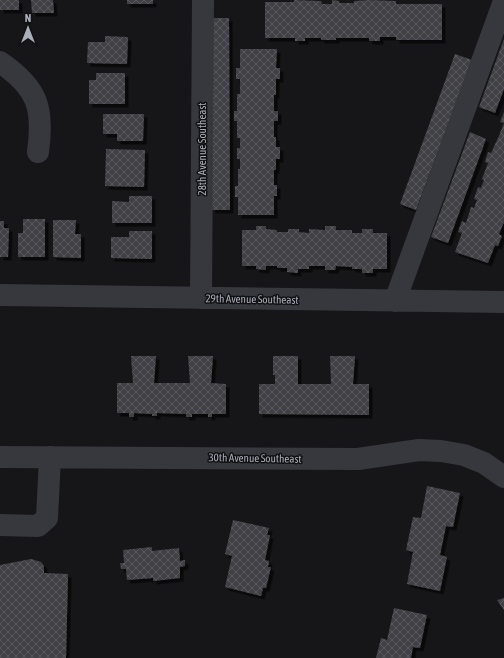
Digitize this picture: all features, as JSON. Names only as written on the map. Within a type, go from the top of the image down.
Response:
[{"type":"street","name":"28th Avenue Southeast","points":[[201,298],[203,0]]},
{"type":"street","points":[[395,301],[504,0]]},
{"type":"street","points":[[0,62],[16,73],[29,88],[39,108],[41,126],[38,152]]},
{"type":"street","name":"29th Avenue Southeast","points":[[0,295],[504,302]]},
{"type":"street","name":"30th Avenue Southeast","points":[[0,457],[358,459],[419,450],[441,451],[464,455],[484,463],[504,476]]},
{"type":"street","points":[[0,526],[38,526],[47,518],[50,457]]},
{"type":"building","points":[[0,0],[19,0],[19,10],[0,10]]},
{"type":"building","points":[[31,0],[53,0],[54,13],[32,13]]},
{"type":"building","points":[[127,0],[153,0],[153,4],[127,4]]},
{"type":"building","points":[[294,0],[321,1],[322,4],[332,4],[332,0],[339,1],[339,3],[354,3],[354,1],[369,0],[396,1],[396,4],[442,4],[442,40],[396,40],[396,37],[380,37],[380,41],[369,41],[369,38],[336,38],[336,40],[321,40],[321,38],[305,38],[305,41],[295,41],[295,38],[265,38],[265,2],[294,2]]},
{"type":"building","points":[[211,18],[229,18],[230,210],[212,210]]},
{"type":"building","points":[[105,36],[128,37],[127,64],[87,63],[88,42],[105,42]]},
{"type":"building","points":[[504,39],[504,89],[495,113],[479,107]]},
{"type":"building","points":[[240,49],[277,49],[276,68],[280,68],[280,79],[276,79],[276,95],[274,95],[274,111],[278,111],[278,121],[274,121],[274,137],[276,137],[276,147],[280,147],[280,159],[276,159],[276,170],[274,170],[274,185],[277,185],[277,196],[274,196],[274,215],[238,215],[238,197],[235,197],[235,186],[238,186],[238,169],[240,169],[240,159],[237,159],[237,148],[240,148],[240,138],[237,138],[237,121],[234,121],[234,111],[237,111],[237,94],[240,94],[240,79],[236,79],[236,68],[240,68]]},
{"type":"building","points":[[455,54],[472,60],[416,210],[400,204]]},
{"type":"building","points":[[96,73],[125,73],[125,104],[89,104],[89,80],[96,80]]},
{"type":"building","points":[[504,112],[504,123],[500,122]]},
{"type":"building","points":[[103,114],[144,114],[143,141],[117,141],[117,134],[103,134]]},
{"type":"building","points":[[504,123],[504,222],[499,234],[502,236],[498,246],[495,245],[488,263],[455,252],[462,233],[458,232],[462,221],[466,223],[471,207],[474,208],[477,200],[474,199],[478,187],[481,188],[484,180],[482,179],[488,163],[485,162],[488,152],[491,153]]},
{"type":"building","points":[[470,132],[486,139],[448,243],[431,237]]},
{"type":"building","points":[[106,149],[145,150],[144,187],[105,186]]},
{"type":"building","points":[[129,196],[152,196],[152,223],[112,223],[112,201],[129,202]]},
{"type":"building","points":[[23,219],[45,219],[45,257],[18,257],[18,233],[23,233]]},
{"type":"building","points":[[53,220],[76,220],[75,234],[81,234],[81,258],[53,257]]},
{"type":"building","points":[[0,221],[4,221],[4,228],[9,228],[8,257],[0,257]]},
{"type":"building","points":[[256,226],[266,226],[266,229],[277,230],[277,232],[288,232],[288,229],[299,229],[299,232],[309,233],[309,229],[325,230],[325,226],[336,226],[336,230],[352,230],[352,233],[362,233],[362,229],[373,229],[373,233],[387,233],[387,269],[373,269],[373,273],[362,273],[362,269],[352,269],[352,267],[336,266],[335,270],[325,270],[325,266],[309,266],[309,269],[298,269],[298,273],[287,272],[287,268],[277,268],[277,266],[266,266],[266,270],[256,269],[256,266],[242,266],[242,230],[256,230]]},
{"type":"building","points":[[129,231],[152,231],[152,259],[111,258],[111,237],[129,237]]},
{"type":"building","points":[[131,356],[156,356],[154,383],[190,383],[188,356],[213,356],[211,383],[226,384],[226,414],[212,414],[212,417],[208,417],[208,414],[192,414],[192,417],[186,417],[186,414],[157,413],[157,416],[152,416],[152,414],[134,413],[134,417],[129,417],[129,413],[117,413],[117,383],[133,383]]},
{"type":"building","points":[[273,356],[298,356],[298,384],[331,384],[330,356],[355,356],[353,384],[369,384],[369,415],[259,414],[259,384],[275,384],[275,375],[273,375]]},
{"type":"building","points":[[427,486],[460,493],[453,527],[446,526],[440,555],[447,557],[440,591],[407,584],[413,552],[406,550],[413,517],[421,518]]},
{"type":"building","points":[[233,520],[269,528],[267,535],[270,535],[265,560],[269,561],[268,567],[271,567],[266,588],[263,588],[261,596],[225,587],[232,556],[225,554]]},
{"type":"building","points":[[152,547],[152,551],[179,548],[180,561],[185,560],[185,566],[180,567],[180,578],[153,581],[153,578],[127,580],[126,569],[121,569],[120,563],[124,563],[123,550]]},
{"type":"building","points":[[31,559],[41,562],[44,566],[44,573],[68,574],[66,658],[0,658],[0,565]]},
{"type":"building","points":[[504,598],[504,610],[497,600]]},
{"type":"building","points":[[394,608],[427,615],[420,648],[413,647],[411,658],[376,658],[381,638],[387,640]]}]
